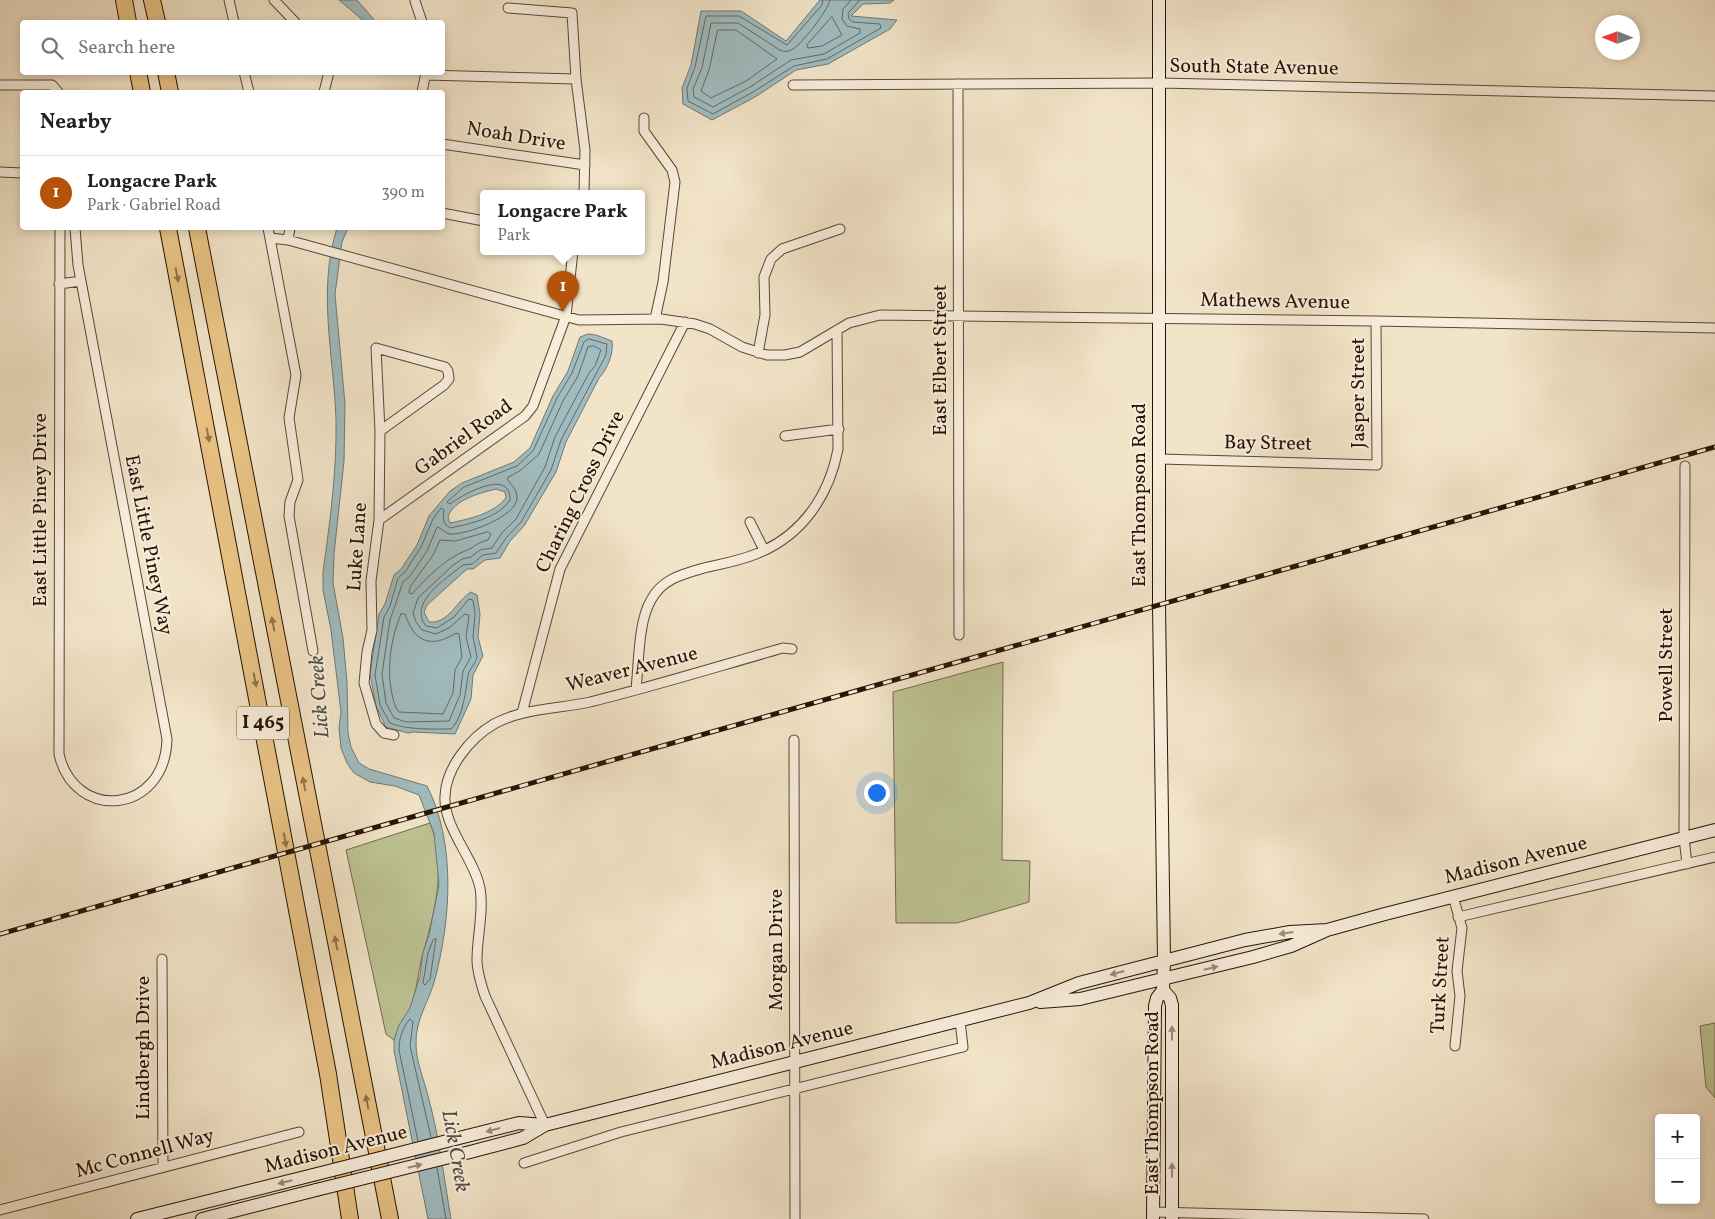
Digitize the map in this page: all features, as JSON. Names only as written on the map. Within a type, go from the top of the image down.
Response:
[{"type":"highway","points":[[124,0],[128,20]]},
{"type":"highway","points":[[152,0],[157,20]]},
{"type":"highway","points":[[139,75],[142,90]]},
{"type":"highway","points":[[167,75],[170,90]]},
{"type":"highway","name":"I 465","points":[[168,230],[327,1065],[350,1219]]},
{"type":"highway","name":"I 465","points":[[196,230],[390,1219]]},
{"type":"main road","name":"East Thompson Road","points":[[1153,1215],[1155,1006],[1163,985],[1164,960],[1159,459],[1159,0]]},
{"type":"main road","name":"Madison Avenue","points":[[1028,1003],[1080,999],[1163,985],[1291,946],[1327,930],[1715,830]]},
{"type":"main road","name":"Madison Avenue","points":[[202,1219],[523,1138],[545,1125],[1028,1003],[1079,983],[1164,960],[1256,938],[1290,932],[1327,930]]},
{"type":"main road","name":"East Thompson Road","points":[[1163,985],[1172,1004],[1172,1215]]},
{"type":"main road","name":"Madison Avenue","points":[[136,1219],[519,1123],[545,1125]]},
{"type":"street","points":[[229,0],[234,20]]},
{"type":"street","points":[[274,0],[293,20]]},
{"type":"street","points":[[415,1],[421,20]]},
{"type":"street","points":[[508,8],[572,13],[576,79],[585,165],[584,190]]},
{"type":"street","points":[[245,75],[248,90]]},
{"type":"street","points":[[324,90],[328,75]]},
{"type":"street","points":[[422,90],[426,75]]},
{"type":"street","points":[[445,75],[576,79]]},
{"type":"street","name":"South State Avenue","points":[[793,85],[1160,83],[1715,96]]},
{"type":"street","name":"East Elbert Street","points":[[958,84],[959,635]]},
{"type":"street","points":[[0,85],[52,85],[56,90]]},
{"type":"street","points":[[644,118],[644,131],[672,170],[675,182],[664,276],[655,319]]},
{"type":"street","name":"Noah Drive","points":[[445,144],[585,165]]},
{"type":"street","points":[[0,172],[20,173]]},
{"type":"street","points":[[445,214],[480,220]]},
{"type":"street","points":[[758,353],[764,315],[764,277],[770,259],[782,249],[840,228]]},
{"type":"street","name":"East Little Piney Drive","points":[[60,230],[58,754],[63,770],[76,787]]},
{"type":"street","name":"East Little Piney Way","points":[[75,230],[81,281],[167,739],[166,754],[161,772],[150,786],[135,796],[115,800],[102,800],[90,796],[76,787]]},
{"type":"street","points":[[268,230],[296,375],[289,418],[298,480],[290,502],[289,516],[313,651]]},
{"type":"street","points":[[288,240],[290,230]]},
{"type":"street","name":"Mathews Avenue","points":[[270,238],[288,240],[579,320],[655,319],[685,322],[707,328],[742,348],[777,356],[795,353],[857,319],[870,316],[1376,320],[1715,328]]},
{"type":"street","name":"Gabriel Road","points":[[379,520],[529,412],[538,398],[566,316],[572,255]]},
{"type":"street","points":[[59,284],[81,281]]},
{"type":"street","name":"Jasper Street","points":[[1376,320],[1377,465]]},
{"type":"street","name":"Charing Cross Drive","points":[[522,713],[560,569],[685,322]]},
{"type":"street","points":[[636,689],[645,614],[657,590],[672,579],[684,574],[746,557],[764,550],[795,530],[818,503],[835,466],[839,429],[837,330]]},
{"type":"street","name":"Luke Lane","points":[[380,431],[448,382],[449,374],[442,366],[376,348],[380,431],[379,520],[371,581],[372,630],[367,652],[364,683],[376,724],[384,733],[394,735]]},
{"type":"street","points":[[785,436],[839,429]]},
{"type":"street","name":"Bay Street","points":[[1159,459],[1377,465]]},
{"type":"street","name":"Powell Street","points":[[1685,466],[1684,838],[1687,864]]},
{"type":"street","points":[[750,522],[764,550]]},
{"type":"street","name":"Weaver Avenue","points":[[545,1125],[482,988],[477,961],[480,889],[476,874],[447,810],[445,797],[454,767],[467,747],[483,731],[503,720],[522,713],[588,702],[783,648],[792,649]]},
{"type":"street","name":"Morgan Drive","points":[[794,740],[795,1219]]},
{"type":"street","name":"Madison Avenue","points":[[1458,917],[1715,857]]},
{"type":"street","name":"Turk Street","points":[[1453,896],[1462,928],[1457,971],[1460,996],[1455,1046]]},
{"type":"street","name":"Lindbergh Drive","points":[[162,960],[163,1167]]},
{"type":"street","points":[[524,1163],[622,1132],[963,1047],[960,1021]]},
{"type":"street","name":"Mc Connell Way","points":[[0,1210],[299,1132]]},
{"type":"street","points":[[1153,1215],[1424,1219]]},
{"type":"green space","points":[[1003,662],[1002,860],[1030,861],[1029,902],[957,923],[896,923],[893,692]]},
{"type":"green space","points":[[430,823],[438,855],[438,887],[413,999],[394,1040],[386,1034],[346,850]]},
{"type":"green space","points":[[1715,1023],[1715,1098],[1706,1087],[1700,1026]]},
{"type":"water","points":[[339,0],[357,0],[374,20],[363,20]]},
{"type":"water","points":[[820,0],[894,0],[890,3],[863,4],[851,16],[897,20],[890,29],[828,64],[796,70],[755,97],[712,120],[683,104],[682,88],[691,65],[701,11],[741,11],[786,41]]},
{"type":"water","name":"Lick Creek","points":[[336,230],[347,230],[342,242],[335,294],[345,404],[344,461],[334,554],[333,583],[343,638],[347,682],[348,733],[351,747],[359,763],[369,769],[427,786],[443,832],[448,881],[445,931],[435,979],[416,1035],[416,1051],[435,1126],[451,1219],[428,1219],[394,1051],[394,1040],[399,1025],[410,1008],[420,976],[423,952],[429,935],[439,885],[434,833],[419,795],[395,786],[370,782],[354,773],[347,763],[341,748],[339,728],[341,712],[331,630],[323,590],[323,572],[334,477],[336,420],[327,300],[331,252]]},
{"type":"water","points":[[588,334],[596,335],[612,341],[612,351],[607,366],[566,442],[556,472],[524,526],[510,541],[500,558],[485,560],[473,569],[467,569],[427,605],[424,612],[429,622],[436,622],[447,615],[471,592],[477,595],[480,614],[478,637],[483,656],[473,675],[471,699],[455,734],[408,733],[386,727],[376,706],[370,674],[379,614],[385,604],[394,575],[401,569],[417,545],[429,516],[450,491],[462,483],[514,462],[530,448],[553,396],[568,371],[580,337]],"holes":[[[496,489],[505,492],[506,498],[501,504],[488,512],[450,523],[448,517],[451,511],[455,506],[468,498]]]},
{"type":"railway","points":[[0,934],[1715,447]]},
{"type":"place","name":"Longacre Park","points":[[563,312]]}]
